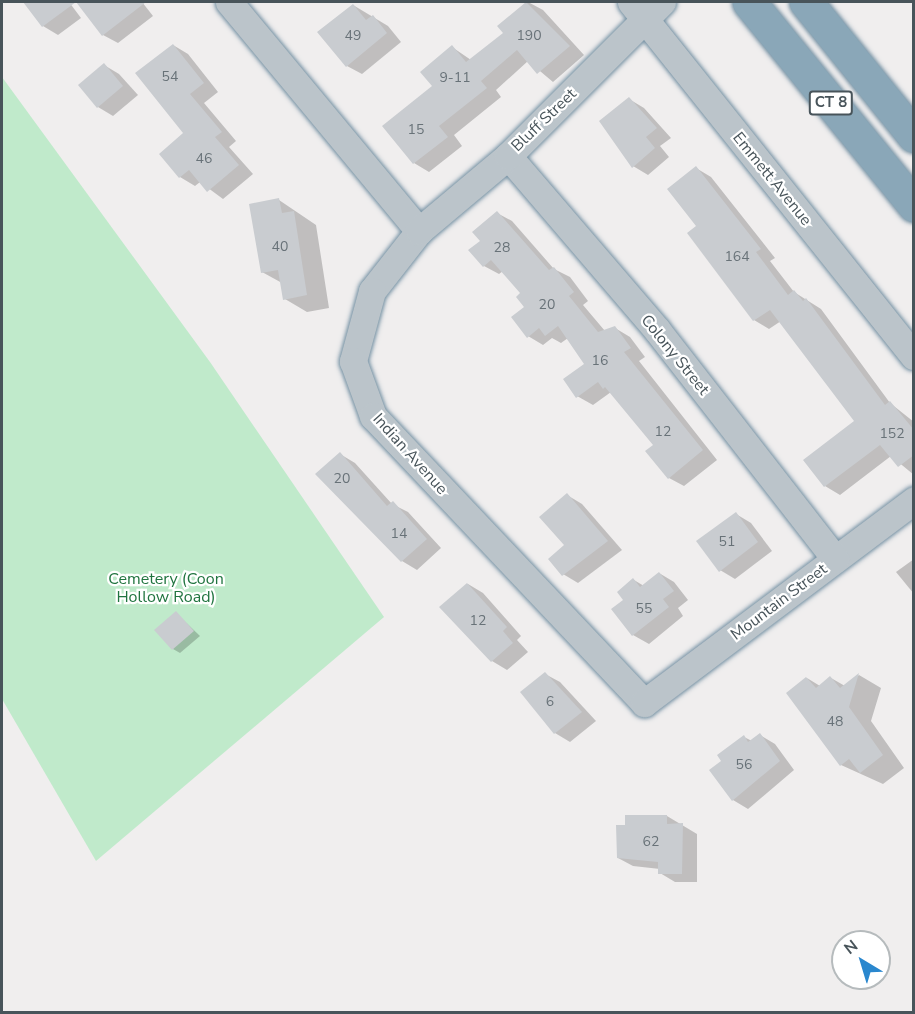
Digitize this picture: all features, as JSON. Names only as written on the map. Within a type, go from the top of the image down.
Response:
[{"type":"highway","name":"CT 8","points":[[749,2],[914,205]]},
{"type":"highway","name":"CT 8","points":[[807,3],[914,136]]},
{"type":"street","points":[[229,2],[419,231]]},
{"type":"street","name":"Bluff Street","points":[[419,231],[508,156],[646,8]]},
{"type":"street","name":"Emmett Avenue","points":[[646,8],[914,356]]},
{"type":"street","name":"Colony Street","points":[[508,156],[657,330],[835,559]]},
{"type":"street","name":"Indian Avenue","points":[[419,231],[372,291],[353,361],[372,416],[644,703]]},
{"type":"street","name":"Mountain Street","points":[[644,703],[914,500]]},
{"type":"green space","name":"Cemetery (Coon Hollow Road)","points":[[2,77],[210,362],[384,617],[96,861],[2,699]]},
{"type":"building","points":[[23,2],[76,2],[42,27]]},
{"type":"building","points":[[76,2],[146,2],[102,36]]},
{"type":"building","points":[[526,2],[570,46],[537,74],[517,50],[481,81],[487,88],[439,126],[448,137],[413,164],[382,126],[432,86],[420,72],[452,45],[466,62],[503,33],[497,26]]},
{"type":"building","points":[[353,4],[366,20],[373,15],[387,33],[346,67],[317,32]]},
{"type":"building","points":[[173,44],[204,83],[190,94],[222,132],[215,137],[239,165],[207,192],[189,170],[179,178],[159,154],[183,133],[135,73]]},
{"type":"building","points":[[104,63],[123,86],[97,108],[78,85]]},
{"type":"building","points":[[629,97],[657,128],[646,137],[655,148],[632,168],[599,121]]},
{"type":"building","points":[[696,166],[761,249],[756,252],[788,295],[794,290],[803,301],[806,298],[885,405],[890,401],[914,430],[914,455],[898,467],[880,445],[824,487],[803,460],[854,421],[770,310],[753,321],[687,233],[696,226],[667,189]]},
{"type":"building","points":[[279,198],[282,213],[294,211],[307,295],[283,300],[278,270],[261,273],[249,204]]},
{"type":"building","points":[[497,211],[549,270],[554,267],[574,292],[569,296],[598,332],[615,326],[631,348],[624,352],[703,450],[668,479],[645,451],[653,445],[605,387],[603,389],[598,382],[576,398],[563,379],[584,364],[558,326],[545,336],[539,328],[527,338],[511,317],[524,307],[516,297],[520,293],[491,260],[483,267],[468,250],[480,241],[472,232]]},
{"type":"building","points":[[340,452],[387,506],[393,501],[427,539],[401,562],[315,474]]},
{"type":"building","points":[[567,493],[608,541],[562,576],[548,559],[564,545],[539,517]]},
{"type":"building","points":[[736,512],[758,542],[719,572],[696,541]]},
{"type":"building","points":[[659,572],[674,591],[663,599],[669,607],[632,636],[611,609],[623,600],[617,592],[633,578],[640,587]]},
{"type":"building","points":[[467,583],[507,627],[503,631],[513,643],[491,662],[439,607]]},
{"type":"building","points":[[176,611],[194,631],[172,650],[154,630]]},
{"type":"building","points":[[545,672],[582,712],[554,734],[520,692]]},
{"type":"building","points":[[859,673],[849,707],[883,755],[860,773],[849,759],[840,766],[786,693],[806,677],[816,688],[830,676],[840,688]]},
{"type":"building","points":[[760,733],[780,761],[732,801],[709,770],[721,761],[717,755],[744,735],[748,742]]},
{"type":"building","points":[[625,815],[667,815],[667,824],[683,823],[682,874],[658,874],[658,862],[617,858],[616,825],[625,825]]}]
